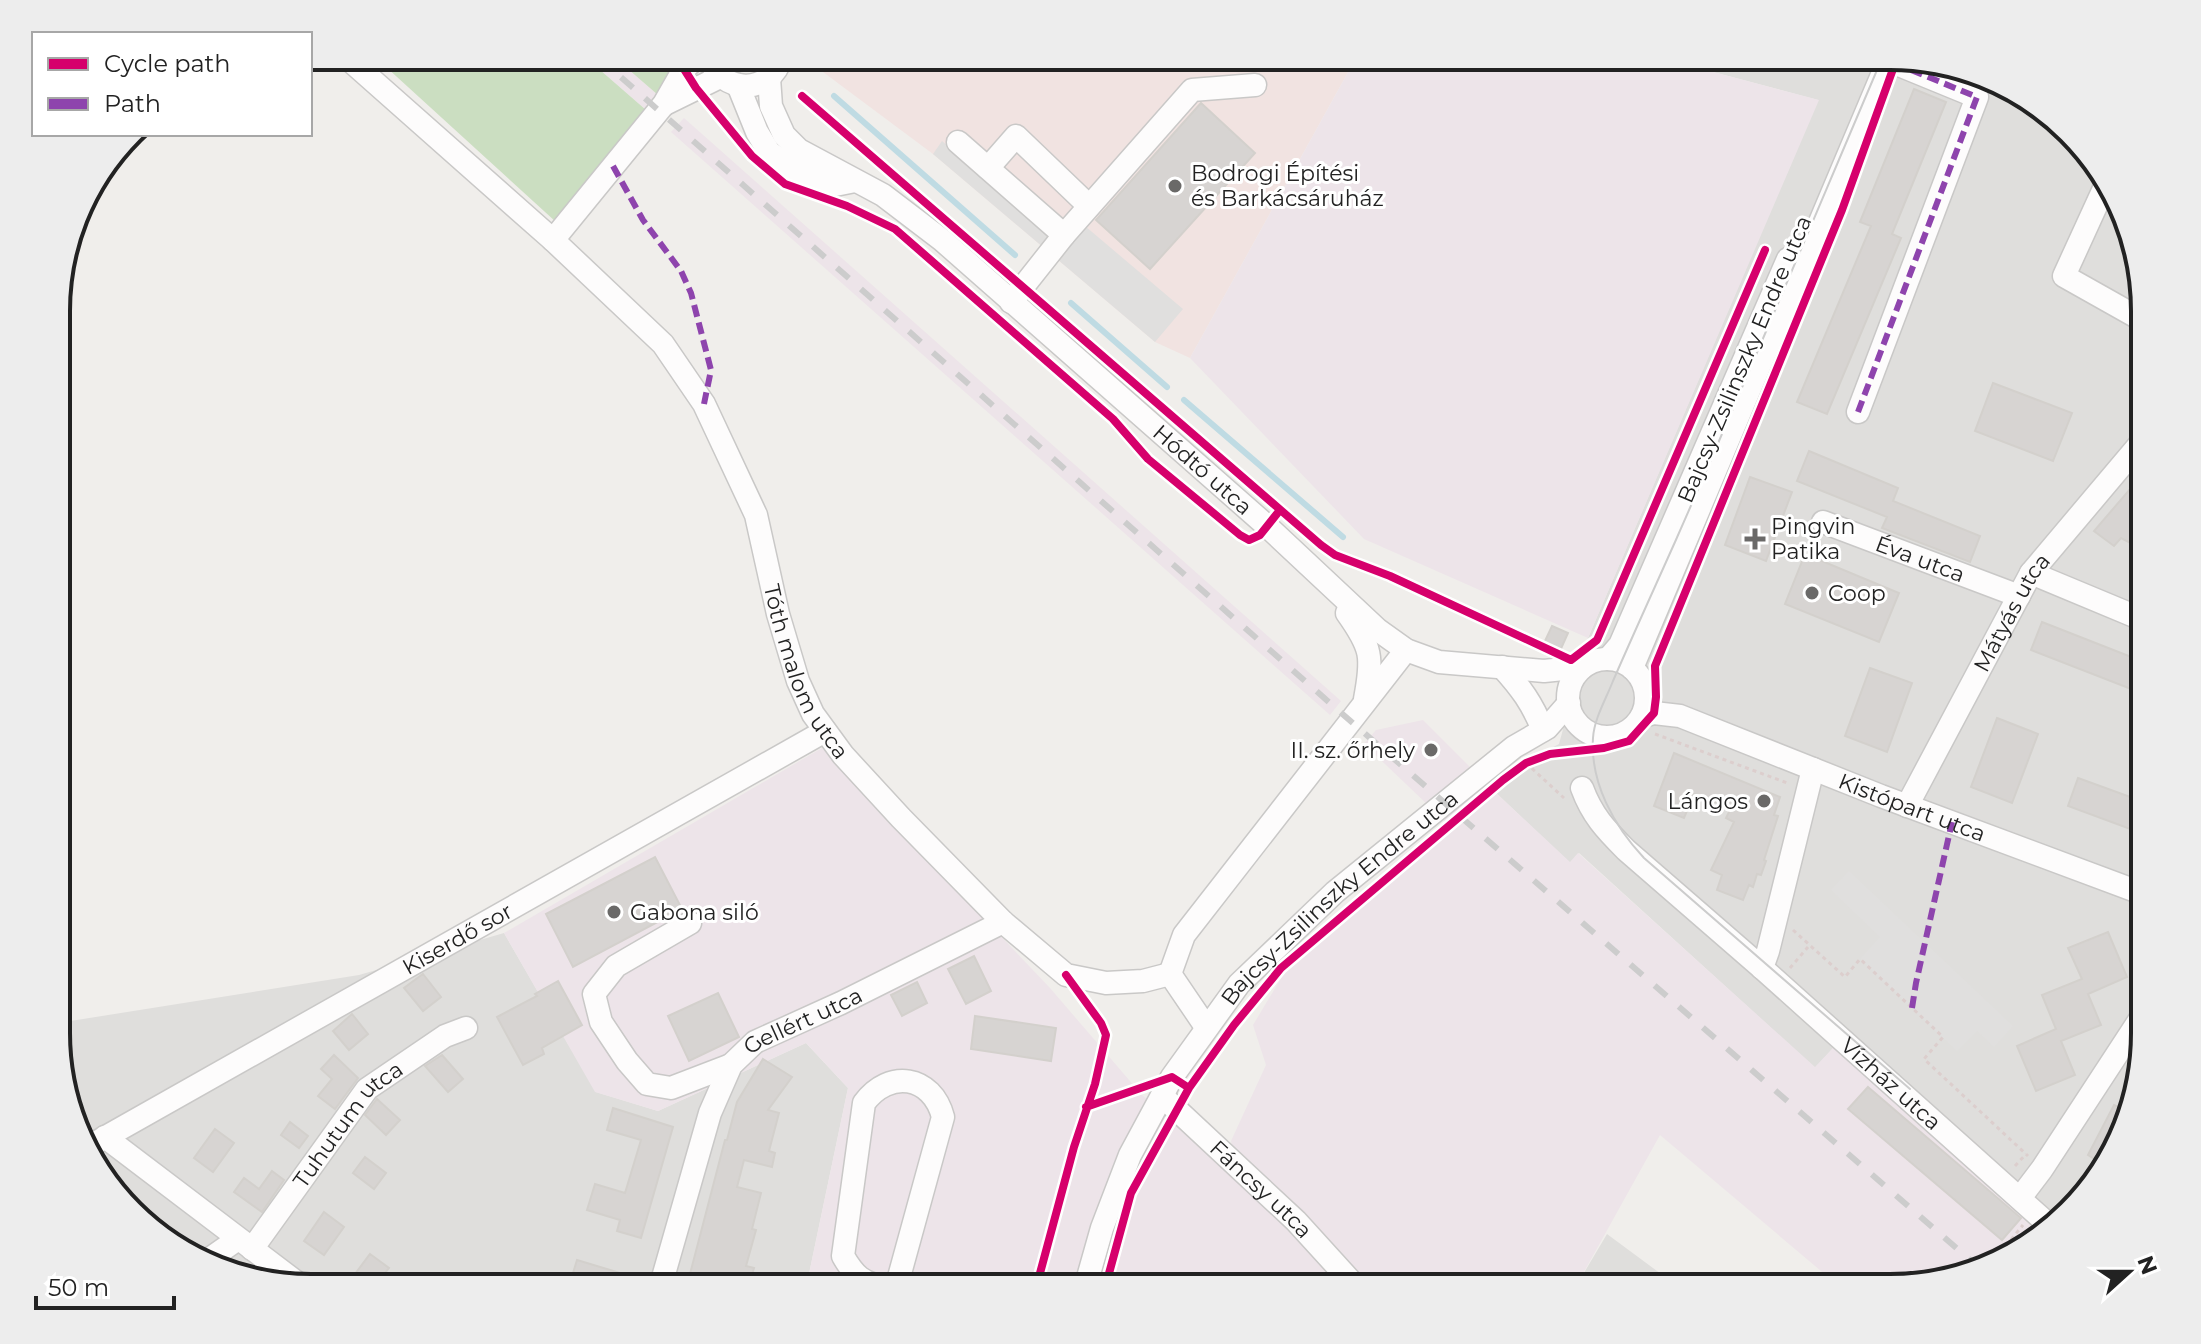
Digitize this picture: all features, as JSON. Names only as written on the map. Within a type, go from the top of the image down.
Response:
[{"type":"street","name":"Tóth malom utca","points":[[361,70],[553,240],[663,344],[704,404],[756,515],[778,614],[798,681],[813,714],[843,755],[1003,922],[1066,975],[1106,983],[1143,981],[1170,974]]},
{"type":"street","points":[[553,240],[664,104],[683,70]]},
{"type":"street","name":"Hódtó utca","points":[[717,70],[729,81],[769,152],[803,176],[835,185],[856,181]]},
{"type":"street","points":[[664,104],[729,81],[749,86],[759,83],[776,70]]},
{"type":"street","name":"Bajcsy-Zsilinszky Endre utca","points":[[1608,659],[1620,645],[1876,70]]},
{"type":"street","name":"Bajcsy-Zsilinszky Endre utca","points":[[1632,668],[1877,70]]},
{"type":"street","points":[[1858,412],[1977,97],[1917,72]]},
{"type":"street","name":"Hódtó utca","points":[[769,78],[771,106],[784,135],[799,150],[883,195],[942,240],[1267,526],[1378,630],[1406,650],[1439,662],[1544,671],[1583,667]]},
{"type":"street","points":[[1011,302],[1064,235],[1192,90],[1255,85]]},
{"type":"street","points":[[988,168],[1016,136],[1089,206]]},
{"type":"street","points":[[958,142],[1064,235]]},
{"type":"street","points":[[2101,195],[2064,276],[2130,313]]},
{"type":"street","name":"Mátyás utca","points":[[1907,806],[2031,573],[2130,456]]},
{"type":"street","name":"Éva utca","points":[[1823,522],[2019,596]]},
{"type":"street","points":[[2031,573],[2130,614]]},
{"type":"street","points":[[1323,579],[1367,644],[1371,668],[1365,701]]},
{"type":"street","points":[[1206,1027],[1170,974],[1184,935],[1406,650]]},
{"type":"street","points":[[1608,659],[1632,668],[1640,677],[1645,688],[1648,725],[1605,737],[1581,727],[1573,716],[1569,690],[1574,677],[1583,667],[1608,659]]},
{"type":"street","points":[[1502,667],[1521,688],[1545,729],[1581,727]]},
{"type":"street","name":"Kistópart utca","points":[[1645,688],[1680,716],[1810,779],[1907,806],[2130,889]]},
{"type":"street","name":"Bajcsy-Zsilinszky Endre utca","points":[[1089,1274],[1102,1228],[1130,1155],[1172,1077],[1239,984],[1335,892],[1514,747],[1545,729],[1569,703]]},
{"type":"street","name":"Kistópart utca","points":[[1648,725],[1654,713],[1680,716]]},
{"type":"street","name":"Kiserdő sor","points":[[97,1142],[825,731]]},
{"type":"street","points":[[1762,968],[1810,779]]},
{"type":"street","name":"Vízház utca","points":[[1582,788],[1589,808],[1607,831],[2043,1219]]},
{"type":"street","name":"Gellért utca","points":[[664,1274],[710,1113],[731,1065],[755,1042],[1003,922]]},
{"type":"street","points":[[690,923],[616,966],[594,994],[601,1022],[647,1084],[671,1088],[731,1065]]},
{"type":"street","name":"Tuhutum utca","points":[[218,1256],[245,1244],[367,1089],[445,1036],[466,1028]]},
{"type":"street","points":[[2020,1198],[2034,1162],[2130,1032]]},
{"type":"street","points":[[856,1274],[843,1256],[864,1103],[882,1086],[897,1080],[920,1085],[932,1093],[940,1104],[943,1117],[900,1274]]},
{"type":"street","name":"Fáncsy utca","points":[[1162,1096],[1296,1221],[1344,1273]]},
{"type":"street","points":[[97,1142],[283,1272]]},
{"type":"path","points":[[1648,725],[1810,779]]},
{"type":"path","points":[[1514,772],[1538,758]]},
{"type":"path","points":[[1777,915],[1845,977],[1860,959],[1943,1037],[1924,1059],[2034,1162],[2013,1169],[2008,1164]]},
{"type":"shaded area","points":[[600,70],[629,70],[658,95],[646,110]]},
{"type":"shaded area","points":[[821,70],[1349,70],[1190,358],[1155,342],[933,154]]},
{"type":"shaded area","points":[[1349,70],[1706,70],[1819,100],[1588,638],[1364,539],[1190,358]]},
{"type":"shaded area","points":[[1706,70],[1922,72],[1982,88],[2011,102],[2037,120],[2071,152],[2106,204],[2126,264],[2130,295],[2130,1049],[2118,1111],[2099,1154],[2071,1192],[2035,1225],[1833,1048],[1815,1068],[1579,853],[1570,863],[1494,791],[1523,763],[1559,744],[1588,638],[1818,100]]},
{"type":"shaded area","points":[[684,118],[1341,701],[1330,715],[671,132]]},
{"type":"shaded area","points":[[942,141],[1054,237],[1072,215],[1183,309],[1155,342],[933,154]]},
{"type":"shaded area","points":[[1423,720],[1570,862],[1578,853],[1815,1067],[1834,1047],[2035,1225],[1997,1249],[1937,1269],[1906,1273],[1823,1273],[1660,1135],[1583,1273],[809,1274],[848,1088],[806,1043],[658,1111],[595,1092],[504,933],[822,748],[1050,988],[1142,1095],[1238,1177],[1231,1141],[1266,1065],[1253,1025],[1283,975],[1451,827],[1364,744],[1376,730]]},
{"type":"shaded area","points":[[1849,871],[2013,1026],[1994,1047],[1977,1031],[1957,1051],[1860,959],[1880,937],[1831,890]]},
{"type":"shaded area","points":[[504,933],[596,1092],[658,1111],[806,1043],[848,1088],[809,1274],[279,1272],[219,1256],[190,1242],[164,1224],[120,1180],[95,1140],[75,1080],[70,1021],[359,975]]},
{"type":"shaded area","points":[[1607,1234],[1660,1273],[1584,1273]]},
{"type":"green space","points":[[389,70],[600,70],[646,110],[556,222]]},
{"type":"green space","points":[[629,70],[671,70],[658,95]]},
{"type":"building","points":[[1914,89],[1946,102],[1892,234],[1901,238],[1827,414],[1797,402],[1871,226],[1860,222]]},
{"type":"building","name":"Bodrogi Építési és Barkácsáruház","points":[[1201,103],[1255,153],[1150,269],[1096,220]]},
{"type":"building","points":[[1993,383],[2072,413],[2053,461],[1975,431]]},
{"type":"building","points":[[1809,451],[1898,488],[1893,501],[1980,536],[1970,562],[1882,528],[1887,517],[1797,481]]},
{"type":"building","points":[[1750,477],[1792,492],[1766,561],[1725,545]]},
{"type":"building","points":[[2130,489],[2130,543],[2121,538],[2114,546],[2094,531]]},
{"type":"building","points":[[1805,554],[1899,593],[1879,642],[1785,604]]},
{"type":"building","points":[[2042,622],[2130,657],[2130,689],[2031,650]]},
{"type":"building","points":[[1552,626],[1568,633],[1560,651],[1544,643]]},
{"type":"building","points":[[1870,668],[1912,683],[1887,752],[1845,736]]},
{"type":"building","points":[[1997,718],[2038,734],[2012,803],[1971,787]]},
{"type":"building","points":[[1674,753],[1780,797],[1774,815],[1778,816],[1761,875],[1757,874],[1753,887],[1749,885],[1743,900],[1717,890],[1722,875],[1711,870],[1734,822],[1726,818],[1731,808],[1694,794],[1684,818],[1654,806]]},
{"type":"building","points":[[2078,778],[2130,797],[2130,829],[2068,806]]},
{"type":"building","name":"Gabona siló","points":[[655,857],[682,909],[573,967],[546,914]]},
{"type":"building","points":[[2108,932],[2127,977],[2088,994],[2101,1025],[2061,1041],[2075,1075],[2036,1091],[2017,1046],[2056,1029],[2042,995],[2082,979],[2068,948]]},
{"type":"building","points":[[974,956],[991,991],[966,1004],[948,969]]},
{"type":"building","points":[[423,974],[441,997],[423,1011],[404,988]]},
{"type":"building","points":[[558,981],[582,1025],[542,1048],[544,1054],[523,1065],[497,1017]]},
{"type":"building","points":[[917,982],[927,1003],[902,1016],[891,995]]},
{"type":"building","points":[[718,993],[739,1037],[689,1061],[668,1016]]},
{"type":"building","points":[[352,1014],[368,1034],[349,1050],[333,1031]]},
{"type":"building","points":[[975,1016],[1056,1028],[1051,1061],[971,1049]]},
{"type":"building","points":[[334,1055],[358,1078],[335,1109],[318,1096],[332,1079],[321,1069]]},
{"type":"building","points":[[442,1055],[463,1079],[448,1092],[425,1066]]},
{"type":"building","points":[[763,1059],[792,1077],[768,1110],[779,1113],[769,1151],[775,1153],[772,1167],[744,1160],[737,1187],[761,1193],[752,1229],[756,1230],[746,1266],[754,1268],[752,1274],[690,1274],[725,1140],[737,1102]]},
{"type":"building","points":[[1868,1087],[2021,1218],[2002,1240],[1848,1109]]},
{"type":"building","points":[[377,1099],[400,1120],[386,1135],[365,1115]]},
{"type":"building","points":[[2114,1105],[2119,1107],[2099,1154],[2095,1160],[2088,1155]]},
{"type":"building","points":[[613,1108],[673,1127],[641,1238],[617,1231],[620,1220],[587,1210],[595,1184],[625,1193],[641,1140],[607,1130]]},
{"type":"building","points":[[290,1122],[308,1136],[299,1148],[281,1135]]},
{"type":"building","points":[[215,1129],[234,1143],[213,1172],[194,1158]]},
{"type":"building","points":[[365,1157],[386,1173],[374,1189],[353,1173]]},
{"type":"building","points":[[272,1171],[284,1180],[262,1212],[234,1192],[244,1178],[259,1189]]},
{"type":"building","points":[[324,1212],[344,1227],[324,1255],[304,1241]]},
{"type":"building","points":[[370,1254],[389,1268],[386,1274],[355,1274]]},
{"type":"building","points":[[577,1260],[623,1274],[573,1274]]},
{"type":"waterway","points":[[834,96],[1015,255]]},
{"type":"waterway","points":[[1071,303],[1167,387]]},
{"type":"waterway","points":[[1184,400],[1343,537]]},
{"type":"tram line","points":[[1877,70],[1601,709],[1594,731],[1593,755],[1606,803],[1623,832],[1644,858],[1910,1089]]},
{"type":"railway","points":[[613,70],[1339,711],[1970,1260]]},
{"type":"marked path","points":[[1858,412],[1977,97],[1915,72]]},
{"type":"marked path","points":[[613,166],[643,220],[681,271],[691,293],[711,370],[704,404]]},
{"type":"marked path","points":[[1912,1008],[1952,822]]},
{"type":"cycle path","points":[[685,70],[752,156],[785,184],[847,206],[895,229],[1113,419],[1148,459],[1240,535],[1249,540],[1260,535],[1280,510]]},
{"type":"cycle path","points":[[1109,1273],[1131,1193],[1189,1088],[1234,1025],[1281,968],[1526,763],[1550,754],[1604,748],[1629,741],[1654,713],[1655,666],[1842,210],[1893,70]]},
{"type":"cycle path","points":[[802,96],[1321,545],[1335,555],[1390,576],[1571,660],[1597,640],[1765,250]]},
{"type":"cycle path","points":[[1040,1274],[1074,1147],[1095,1084],[1106,1035],[1101,1023],[1066,975]]},
{"type":"cycle path","points":[[1086,1107],[1172,1077],[1189,1088]]},
{"type":"place","name":"Bodrogi Építési és Barkácsáruház","points":[[1175,186]]},
{"type":"place","name":"Pingvin Patika","points":[[1755,539]]},
{"type":"place","name":"Coop","points":[[1812,593]]},
{"type":"place","name":"II. sz. őrhely","points":[[1431,750]]},
{"type":"place","name":"Lángos","points":[[1764,801]]},
{"type":"place","name":"Gabona siló","points":[[614,912]]}]
